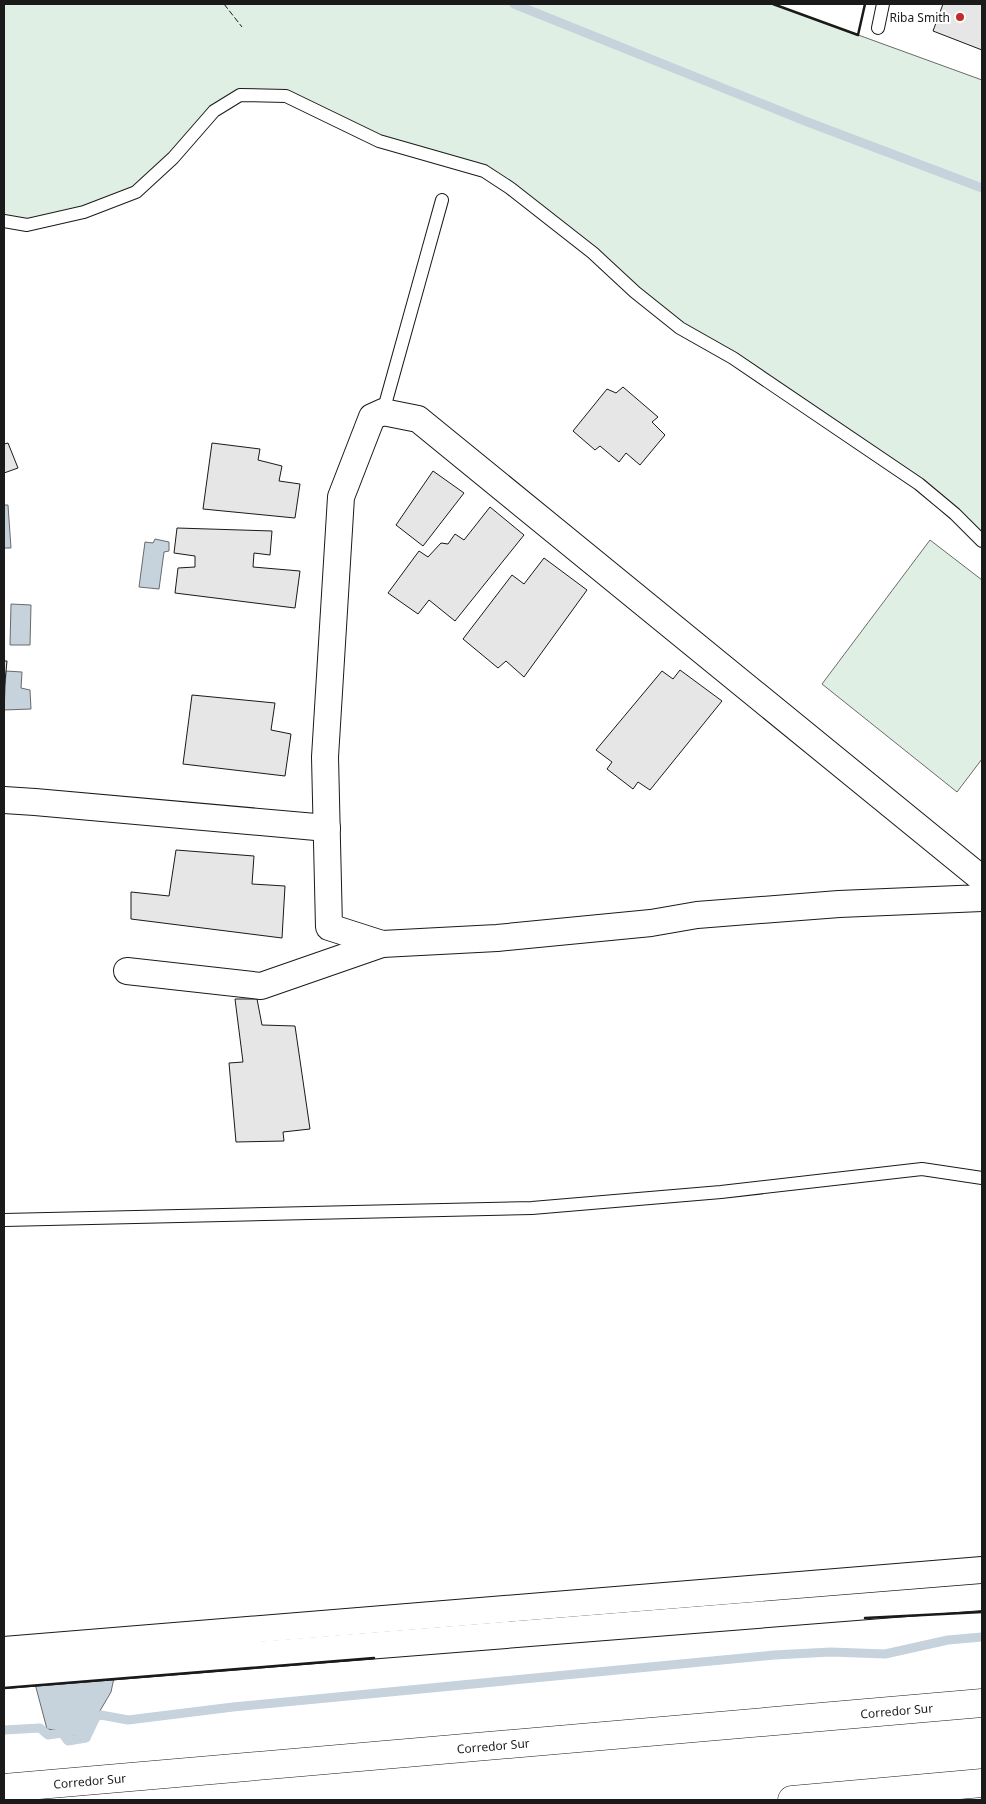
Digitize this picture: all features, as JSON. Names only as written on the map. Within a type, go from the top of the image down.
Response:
[{"type":"highway","name":"Corredor Sur","points":[[4,1788],[982,1703]]},
{"type":"highway","points":[[792,1800],[982,1783]]},
{"type":"street","points":[[382,944],[329,927],[325,757],[341,497],[372,417],[383,412],[418,418],[982,879]]},
{"type":"street","points":[[4,800],[327,828]]},
{"type":"street","points":[[127,971],[261,986],[382,944],[497,938],[651,923],[697,915],[839,904],[982,898]]},
{"type":"street","points":[[4,1650],[982,1570]]},
{"type":"street","points":[[4,1675],[982,1596]]},
{"type":"lane","points":[[878,28],[883,4]]},
{"type":"lane","points":[[4,221],[27,225],[84,212],[136,192],[173,158],[214,111],[240,95],[286,96],[379,141],[484,171],[510,188],[593,254],[635,292],[680,328],[733,358],[919,484],[955,514],[982,541]]},
{"type":"lane","points":[[383,412],[442,200]]},
{"type":"lane","points":[[4,1220],[532,1208],[721,1192],[922,1169],[982,1178]]},
{"type":"green space","points":[[4,4],[773,4],[982,80],[982,541],[955,514],[680,328],[484,171],[379,141],[286,96],[240,95],[136,192],[27,225],[4,221]]},
{"type":"green space","points":[[930,540],[982,580],[982,759],[957,792],[822,684]]},
{"type":"shaded area","points":[[4,505],[8,505],[11,548],[4,548]]},
{"type":"shaded area","points":[[155,539],[169,542],[169,551],[164,552],[159,589],[139,587],[145,542],[153,543]]},
{"type":"shaded area","points":[[11,604],[31,605],[30,645],[10,645]]},
{"type":"shaded area","points":[[6,671],[22,672],[21,688],[30,690],[31,709],[4,710]]},
{"type":"shaded area","points":[[115,1673],[111,1692],[87,1733],[69,1737],[61,1731],[47,1729],[34,1680]]},
{"type":"building","name":"Riba Smith","points":[[943,4],[982,4],[982,50],[933,31]]},
{"type":"building","points":[[623,387],[658,417],[652,422],[665,435],[640,465],[626,453],[619,462],[600,446],[595,450],[573,431],[607,389],[616,393]]},
{"type":"building","points":[[8,443],[18,468],[4,473],[4,444]]},
{"type":"building","points":[[212,443],[260,449],[258,460],[282,466],[279,481],[300,484],[295,518],[203,509]]},
{"type":"building","points":[[433,471],[464,493],[423,546],[396,525]]},
{"type":"building","points":[[490,507],[524,535],[455,621],[429,600],[418,614],[388,593],[419,551],[428,557],[441,543],[448,544],[455,534],[464,540]]},
{"type":"building","points":[[177,528],[272,531],[270,555],[254,553],[253,567],[300,571],[295,608],[175,593],[178,568],[195,567],[195,556],[174,553]]},
{"type":"building","points":[[544,558],[587,590],[524,677],[506,661],[498,668],[463,639],[512,575],[524,584]]},
{"type":"building","points":[[4,661],[7,661],[4,691]]},
{"type":"building","points":[[680,670],[722,701],[650,790],[638,782],[633,789],[607,769],[612,762],[596,750],[662,671],[673,679]]},
{"type":"building","points":[[192,695],[275,703],[271,730],[291,734],[285,776],[183,764]]},
{"type":"building","points":[[176,850],[254,856],[252,884],[285,886],[282,938],[131,919],[131,892],[169,896]]},
{"type":"building","points":[[235,999],[257,999],[262,1025],[295,1026],[310,1129],[283,1132],[284,1141],[236,1142],[229,1063],[243,1062]]},
{"type":"waterway","points":[[514,4],[805,121],[982,188]]},
{"type":"waterway","points":[[4,1730],[40,1728],[48,1735],[62,1733],[68,1741],[86,1738],[96,1717],[101,1715],[128,1720],[233,1707],[774,1655],[831,1652],[885,1654],[948,1640],[982,1637]]},
{"type":"fence","points":[[224,4],[242,27]]},
{"type":"wall","points":[[773,4],[858,35],[865,4]]},
{"type":"wall","points":[[865,1618],[982,1612]]},
{"type":"wall","points":[[4,1688],[374,1658]]},
{"type":"place","name":"Riba Smith","points":[[960,17]]}]
